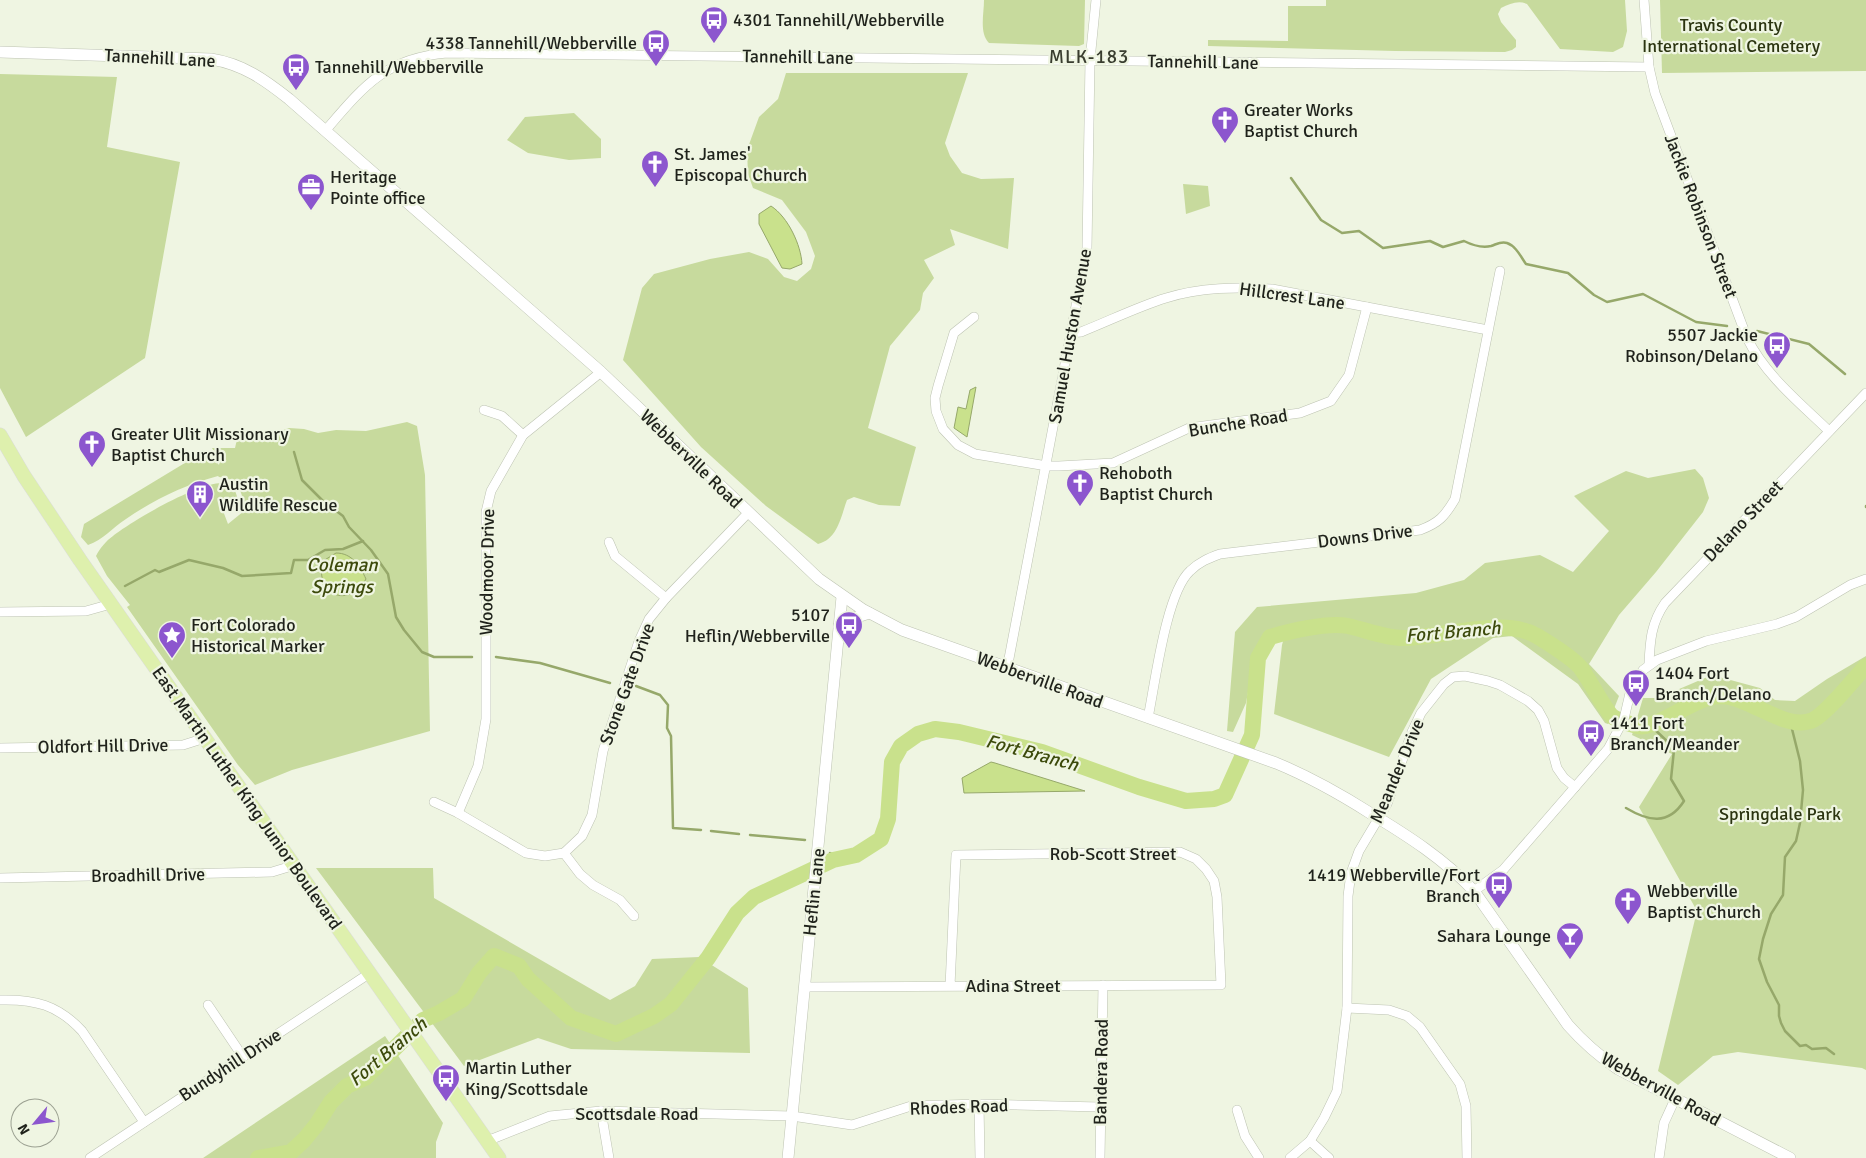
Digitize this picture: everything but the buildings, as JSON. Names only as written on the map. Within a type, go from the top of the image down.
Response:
[{"type":"main road","name":"East Martin Luther King Junior Boulevard","points":[[0,435],[24,476],[111,604],[499,1158]]},
{"type":"street","name":"Samuel Huston Avenue","points":[[1007,669],[1047,466],[1088,236],[1090,60],[1096,0]]},
{"type":"street","name":"Jackie Robinson Street","points":[[1644,0],[1649,67],[1661,111],[1746,338],[1760,361],[1773,377],[1830,431]]},
{"type":"street","name":"Tannehill Lane","points":[[0,52],[224,61],[258,75],[326,131],[359,92],[377,76],[399,64],[434,54],[1649,67]]},
{"type":"street","name":"Webberville Road","points":[[326,131],[601,372],[797,560],[842,597],[902,630],[1303,774],[1379,818],[1437,857],[1458,874],[1474,891],[1558,1012],[1579,1038],[1618,1069],[1790,1158]]},
{"type":"street","name":"Downs Drive","points":[[1148,718],[1171,605],[1188,572],[1197,565],[1220,554],[1420,530],[1445,516],[1455,499],[1500,271]]},
{"type":"street","name":"Hillcrest Lane","points":[[1071,333],[1078,333],[1089,329],[1166,298],[1221,288],[1272,290],[1488,330]]},
{"type":"street","name":"Bunche Road","points":[[974,317],[954,333],[938,386],[936,411],[943,429],[958,445],[975,454],[1047,466],[1113,463],[1189,428],[1300,414],[1331,401],[1349,375],[1367,307]]},
{"type":"street","name":"Woodmoor Drive","points":[[458,813],[478,766],[486,719],[486,512],[488,498],[523,435],[601,372]]},
{"type":"street","name":"Delano Street","points":[[1649,664],[1650,635],[1654,622],[1665,603],[1866,393]]},
{"type":"street","points":[[484,410],[502,416],[523,435]]},
{"type":"street","name":"Stone Gate Drive","points":[[564,853],[582,836],[592,815],[603,751],[639,641],[649,619],[666,598],[748,513]]},
{"type":"street","points":[[609,542],[615,556],[666,598]]},
{"type":"street","points":[[1474,891],[1503,870],[1613,741],[1626,713],[1636,680],[1649,664],[1664,656],[1706,641],[1777,624],[1796,617],[1850,585],[1866,579]]},
{"type":"street","name":"Heflin Lane","points":[[788,1158],[842,597]]},
{"type":"street","points":[[0,612],[86,611],[111,604]]},
{"type":"street","points":[[839,626],[869,613]]},
{"type":"street","name":"Meander Drive","points":[[1290,1158],[1310,1141],[1337,1091],[1347,1008],[1350,879],[1359,851],[1379,818],[1393,788],[1412,732],[1421,713],[1448,680],[1459,676],[1500,685],[1534,705],[1544,721],[1557,768],[1564,778],[1575,787]]},
{"type":"street","name":"Oldfort Hill Drive","points":[[0,748],[183,745],[205,738]]},
{"type":"street","points":[[434,802],[458,813],[526,853],[545,856],[564,853],[586,879],[620,900],[634,916]]},
{"type":"street","name":"Rob-Scott Street","points":[[950,986],[956,855],[1180,852],[1196,859],[1206,869],[1214,882],[1217,897],[1221,985]]},
{"type":"street","name":"Broadhill Drive","points":[[0,878],[272,872],[295,865]]},
{"type":"street","name":"Bundyhill Drive","points":[[90,1158],[370,973]]},
{"type":"street","name":"Bandera Road","points":[[1100,1158],[1103,985]]},
{"type":"street","name":"Adina Street","points":[[805,987],[1221,985]]},
{"type":"street","points":[[0,1000],[20,999],[35,1002],[62,1012],[74,1022],[144,1122]]},
{"type":"street","points":[[208,1005],[243,1057]]},
{"type":"street","points":[[1347,1008],[1389,1010],[1407,1016],[1420,1027],[1460,1084],[1466,1106],[1467,1158]]},
{"type":"street","points":[[1659,1158],[1664,1123],[1675,1099]]},
{"type":"street","points":[[979,1104],[980,1158]]},
{"type":"street","name":"Rhodes Road","points":[[792,1116],[852,1125],[911,1106],[979,1104],[1100,1107]]},
{"type":"street","points":[[601,1110],[609,1158]]},
{"type":"street","name":"Scottsdale Road","points":[[487,1141],[550,1116],[601,1110],[792,1116]]},
{"type":"street","points":[[1237,1110],[1245,1136],[1259,1158]]},
{"type":"street","points":[[1310,1141],[1329,1158]]},
{"type":"green space","points":[[984,0],[1085,0],[1084,44],[1079,46],[989,43],[983,29]]},
{"type":"green space","points":[[1326,0],[1625,0],[1627,31],[1623,47],[1613,52],[1560,49],[1527,4],[1517,2],[1501,8],[1498,14],[1501,22],[1516,40],[1516,47],[1505,52],[1208,46],[1208,40],[1288,41],[1288,6],[1326,6]]},
{"type":"green space","name":"Travis County International Cemetery","points":[[1660,0],[1866,0],[1866,71],[1662,73]]},
{"type":"green space","points":[[786,73],[968,73],[945,143],[950,156],[962,173],[981,179],[1014,178],[1008,249],[950,229],[955,245],[924,260],[934,278],[923,293],[920,310],[890,346],[868,428],[916,447],[900,506],[879,505],[854,497],[847,500],[838,526],[830,537],[818,544],[766,506],[701,447],[623,360],[642,288],[654,274],[710,259],[749,252],[768,259],[784,277],[797,281],[811,269],[815,256],[806,232],[782,200],[753,188],[748,174],[747,150],[759,117],[778,99]]},
{"type":"green space","points":[[0,74],[117,77],[107,147],[180,162],[145,358],[26,437],[0,388]]},
{"type":"green space","points":[[574,113],[601,139],[601,158],[569,160],[528,153],[507,140],[525,117]]},
{"type":"green space","points":[[1183,184],[1208,186],[1210,206],[1186,214]]},
{"type":"green space","points":[[407,422],[417,426],[425,475],[430,731],[292,770],[255,785],[238,765],[127,607],[130,605],[107,576],[96,556],[108,540],[135,521],[187,493],[218,483],[228,484],[232,487],[238,500],[231,504],[230,500],[220,503],[228,524],[244,511],[239,488],[231,480],[218,476],[170,493],[121,522],[98,540],[88,545],[81,537],[84,524],[203,452],[208,452],[219,465],[220,461],[212,448],[235,448],[238,435],[261,438],[289,428],[304,429],[318,433],[336,430],[366,431]]},
{"type":"green space","points":[[1695,469],[1703,478],[1709,498],[1703,512],[1619,615],[1589,664],[1619,696],[1608,724],[1605,723],[1578,684],[1512,636],[1493,638],[1431,679],[1389,757],[1274,714],[1282,645],[1287,627],[1268,633],[1255,654],[1246,703],[1233,732],[1227,731],[1235,632],[1257,607],[1416,593],[1464,580],[1485,563],[1540,555],[1573,572],[1609,531],[1574,496],[1626,471],[1648,478]]},
{"type":"green space","name":"Springdale Park","points":[[1866,656],[1866,1070],[1738,1052],[1713,1056],[1678,1085],[1658,1071],[1697,911],[1639,807],[1672,754],[1632,735],[1643,698],[1658,698],[1712,675],[1760,688],[1775,700],[1795,701]]},
{"type":"green space","points":[[316,868],[433,868],[434,898],[610,1000],[635,986],[652,959],[699,957],[748,988],[750,1053],[571,1049],[538,1038],[464,1066]]},
{"type":"green space","points":[[385,1036],[443,1123],[436,1142],[436,1158],[203,1158]]},
{"type":"water","points":[[771,206],[788,224],[799,248],[802,264],[790,269],[782,268],[759,224],[759,214]]},
{"type":"water","points":[[976,387],[967,437],[954,428],[958,407],[966,409],[970,390]]},
{"type":"water","name":"Coleman Springs","points":[[336,553],[347,555],[355,561],[366,579],[359,588],[350,594],[342,596],[334,594],[323,582],[323,561]]},
{"type":"water","points":[[991,762],[1085,791],[964,793],[962,778]]},
{"type":"waterway","points":[[1291,178],[1321,220],[1342,233],[1359,231],[1383,248],[1430,241],[1443,247],[1464,241],[1484,247],[1505,242],[1516,249],[1526,264],[1568,273],[1594,295],[1607,302],[1643,294],[1696,322],[1727,326]]},
{"type":"waterway","points":[[1757,331],[1809,344],[1845,374]]},
{"type":"waterway","points":[[294,452],[302,480],[323,501],[343,516],[349,527],[371,550],[388,574],[396,617],[422,652],[434,657],[472,657]]},
{"type":"waterway","points":[[125,586],[155,570],[159,572],[189,560],[223,568],[242,576],[291,573],[294,560],[308,560],[325,550],[343,549],[363,541]]},
{"type":"waterway","name":"Fort Branch","points":[[258,1158],[291,1152],[304,1140],[331,1102],[347,1086],[365,1078],[423,1020],[463,999],[479,973],[494,956],[519,966],[528,979],[571,1018],[616,1034],[654,1016],[671,1004],[708,958],[737,913],[754,897],[833,860],[856,855],[881,839],[888,819],[892,762],[901,746],[918,734],[935,729],[959,732],[1042,752],[1139,787],[1186,801],[1214,799],[1225,795],[1252,735],[1258,658],[1270,637],[1298,630],[1339,625],[1389,637],[1403,638],[1490,628],[1523,630],[1537,636],[1576,663],[1610,714],[1618,720],[1637,726],[1654,723],[1699,701],[1721,696],[1744,702],[1791,721],[1803,722],[1813,720],[1833,703],[1866,666]]},
{"type":"waterway","points":[[496,657],[540,663],[610,683]]},
{"type":"waterway","points":[[636,686],[660,695],[668,705],[667,728],[671,736],[673,828],[701,830]]},
{"type":"waterway","points":[[1790,721],[1800,761],[1803,790],[1800,823],[1796,841],[1785,857],[1783,895],[1771,914],[1759,959],[1767,982],[1779,1005],[1779,1016],[1785,1031],[1800,1046],[1806,1045],[1812,1049],[1826,1048],[1834,1054]]},
{"type":"waterway","points":[[1626,808],[1642,816],[1657,819],[1671,814],[1684,801],[1671,779],[1674,750],[1650,725]]},
{"type":"waterway","points":[[711,831],[739,834]]},
{"type":"waterway","points":[[750,835],[805,840]]},
{"type":"waterway","name":"Fort Branch","points":[[830,853],[840,859]]},
{"type":"place","name":"4301 Tannehill/Webberville","points":[[714,44]]},
{"type":"place","name":"4338 Tannehill/Webberville","points":[[656,67]]},
{"type":"place","name":"Tannehill/Webberville","points":[[296,91]]},
{"type":"place","name":"Greater Works Baptist Church","points":[[1225,144]]},
{"type":"place","name":"St. James' Episcopal Church","points":[[655,188]]},
{"type":"place","name":"Heritage Pointe office","points":[[311,211]]},
{"type":"place","name":"5507 Jackie Robinson/Delano","points":[[1777,369]]},
{"type":"place","name":"Greater Ulit Missionary Baptist Church","points":[[92,468]]},
{"type":"place","name":"Rehoboth Baptist Church","points":[[1080,507]]},
{"type":"place","name":"Austin Wildlife Rescue","points":[[200,518]]},
{"type":"place","name":"5107 Heflin/Webberville","points":[[849,649]]},
{"type":"place","name":"Fort Colorado Historical Marker","points":[[172,659]]},
{"type":"place","name":"1404 Fort Branch/Delano","points":[[1636,707]]},
{"type":"place","name":"1411 Fort Branch/Meander","points":[[1591,757]]},
{"type":"place","name":"1419 Webberville/Fort Branch","points":[[1499,909]]},
{"type":"place","name":"Webberville Baptist Church","points":[[1628,925]]},
{"type":"place","name":"Sahara Lounge","points":[[1570,960]]},
{"type":"place","name":"Martin Luther King/Scottsdale","points":[[446,1102]]},
{"type":"district","name":"MLK-183","points":[[1089,57]]}]
